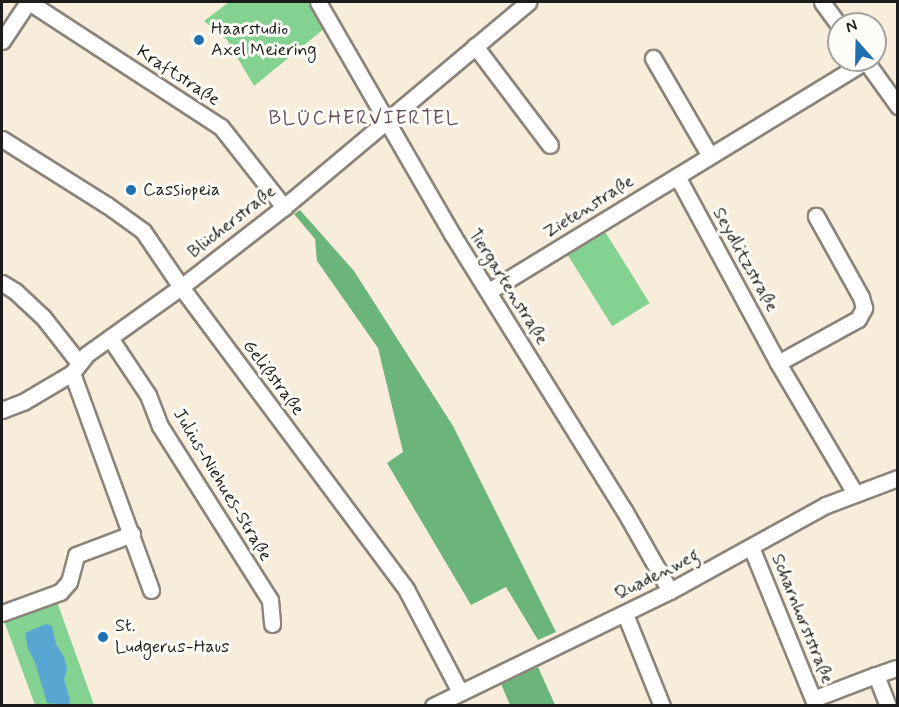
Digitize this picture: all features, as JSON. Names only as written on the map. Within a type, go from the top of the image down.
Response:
[{"type":"street","points":[[2,41],[29,2]]},
{"type":"street","name":"Kraftstraße","points":[[29,2],[221,127],[284,207]]},
{"type":"street","name":"Tiergartenstraße","points":[[318,2],[385,119],[624,510],[670,591]]},
{"type":"street","name":"Blücherstraße","points":[[2,410],[23,402],[75,368],[110,338],[182,287],[284,207],[385,119],[528,2]]},
{"type":"street","points":[[475,46],[550,145]]},
{"type":"street","points":[[653,58],[710,156]]},
{"type":"street","name":"Zietenstraße","points":[[489,291],[848,72]]},
{"type":"street","points":[[874,72],[897,106]]},
{"type":"street","name":"Gelißstraße","points":[[2,139],[107,205],[143,231],[406,589],[460,692]]},
{"type":"street","name":"Seydlitzstraße","points":[[677,176],[778,363],[855,493]]},
{"type":"street","points":[[778,363],[858,318],[864,308],[861,297],[816,216]]},
{"type":"street","points":[[2,283],[15,291],[43,317],[75,368],[151,590]]},
{"type":"street","name":"Julius-Niehues-Straße","points":[[110,338],[148,395],[160,426],[270,600],[272,624]]},
{"type":"street","name":"Quadenweg","points":[[433,705],[625,614],[803,517],[855,493],[897,478]]},
{"type":"street","points":[[2,613],[60,592],[69,582],[76,555],[132,534]]},
{"type":"street","name":"Scharnhorststraße","points":[[751,547],[815,702]]},
{"type":"street","points":[[625,614],[662,705]]},
{"type":"street","points":[[815,702],[896,668]]},
{"type":"street","points":[[876,675],[888,705]]},
{"type":"green space","points":[[229,2],[307,2],[325,28],[254,86],[227,40],[204,21]]},
{"type":"green space","points":[[300,210],[354,271],[453,426],[556,632],[538,640],[506,587],[471,605],[387,463],[403,452],[378,348],[317,261],[315,239],[294,214]]},
{"type":"green space","points":[[604,230],[650,303],[612,326],[567,253]]},
{"type":"green space","points":[[56,599],[94,705],[35,705],[3,618]]},
{"type":"green space","points":[[538,667],[555,705],[510,705],[501,684]]},
{"type":"water","points":[[46,624],[52,626],[56,644],[64,657],[67,670],[64,679],[70,700],[69,705],[47,703],[35,662],[28,649],[25,633]]},
{"type":"place","name":"Haarstudio Axel Meiering","points":[[199,40]]},
{"type":"place","name":"Cassiopeia","points":[[131,190]]},
{"type":"place","name":"St. Ludgerus-Haus","points":[[103,637]]},
{"type":"district","name":"BLÜCHERVIERTEL","points":[[364,118]]}]
